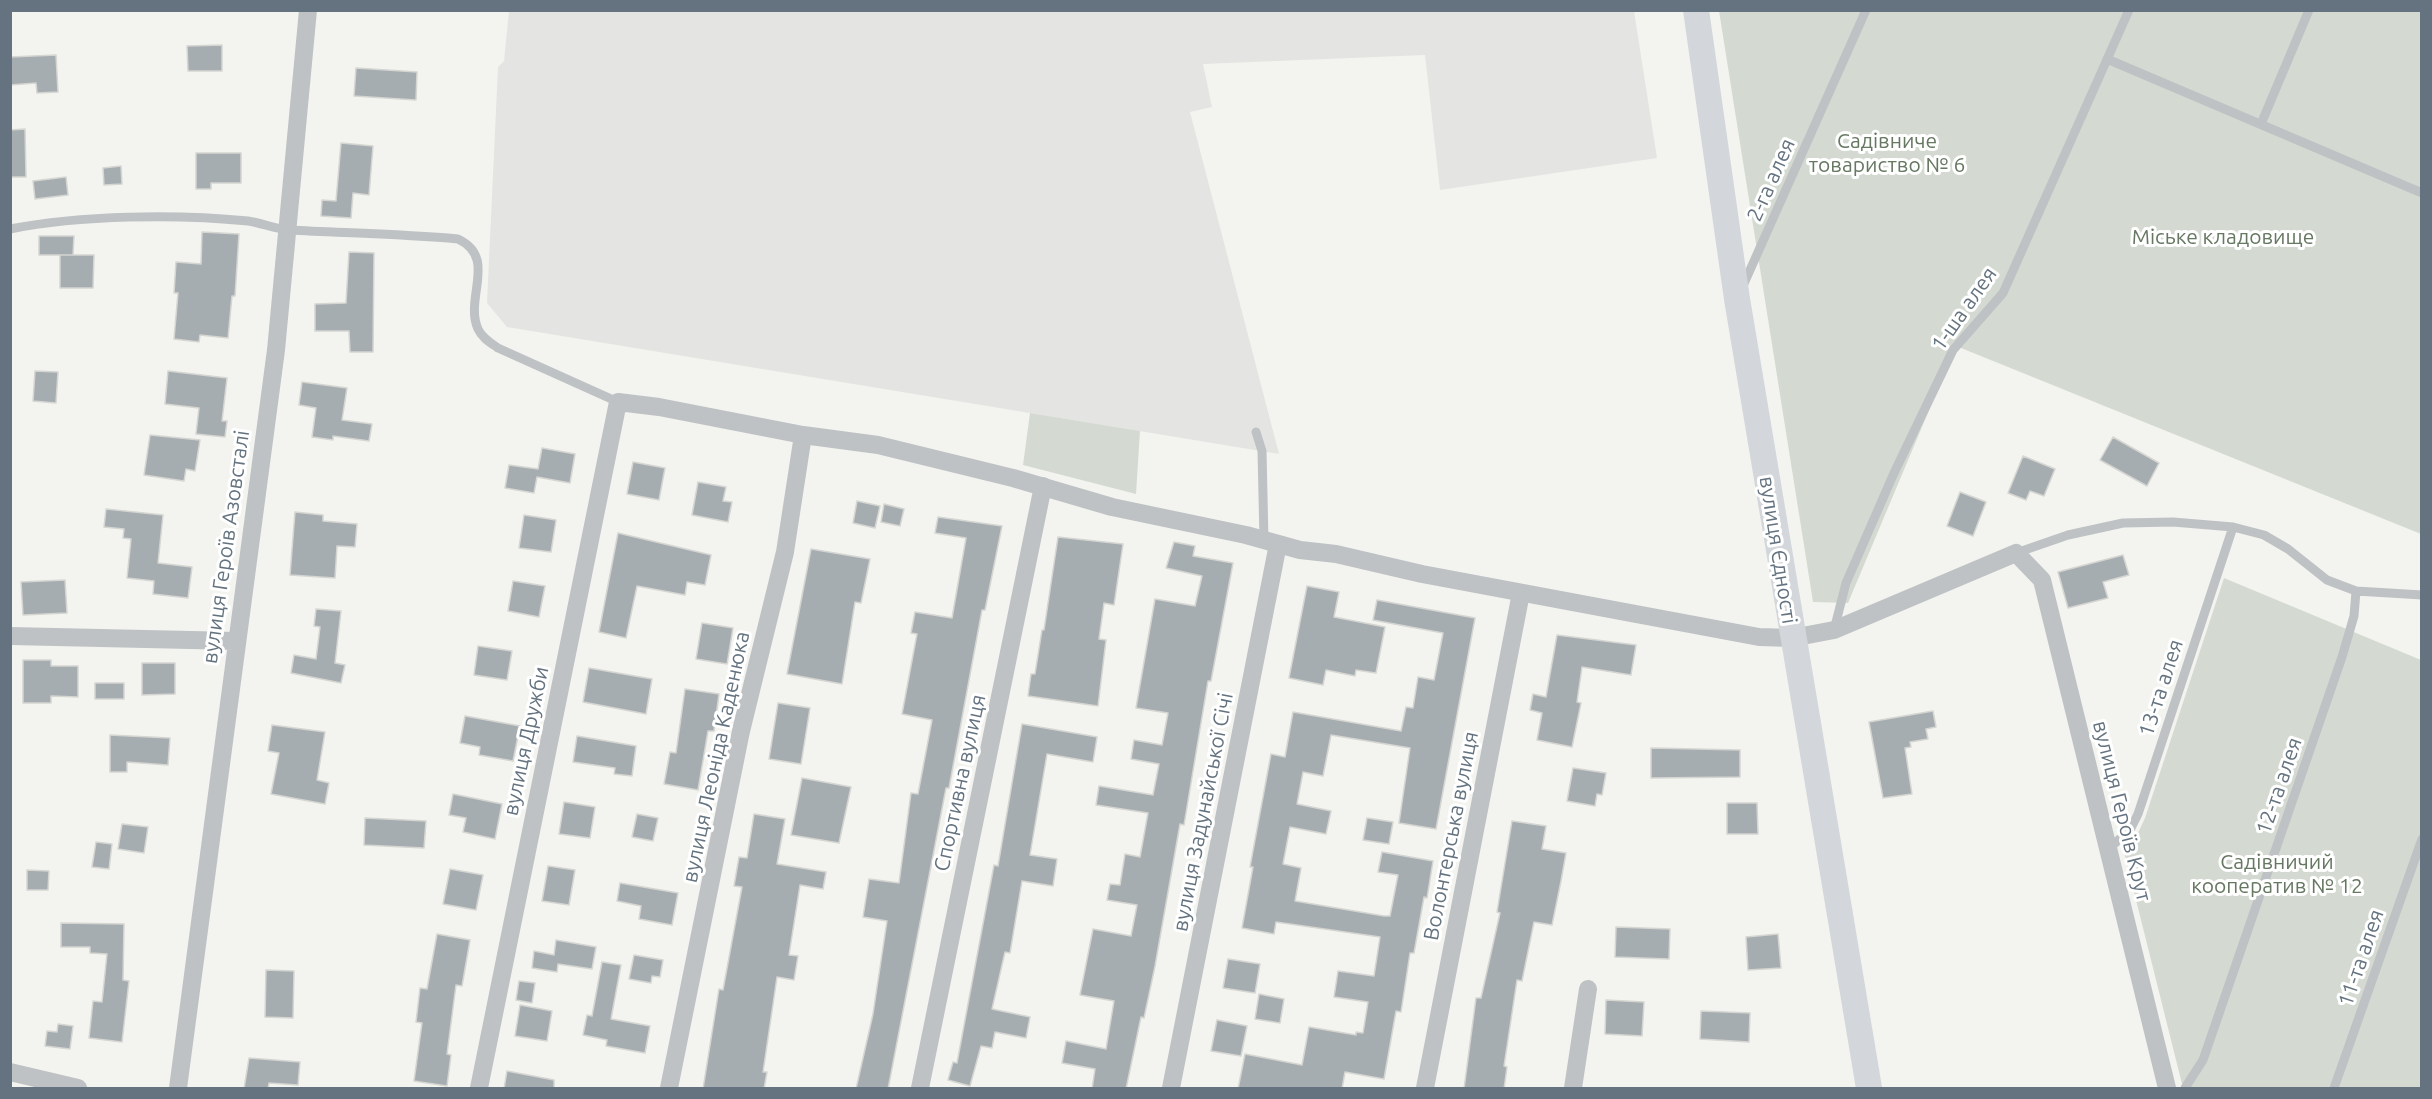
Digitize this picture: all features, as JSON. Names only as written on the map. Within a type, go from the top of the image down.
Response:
[{"type":"main road","name":"вулиця Єдності","points":[[1696,10],[1737,299],[1869,1089]]},
{"type":"street","name":"вулиця Героїв Азовсталі","points":[[178,1089],[276,350],[308,10]]},
{"type":"street","points":[[618,402],[718,417],[803,435],[878,445],[1043,486],[1120,509],[1271,542],[1521,593],[1759,637],[1792,638],[1834,630],[2016,553]]},
{"type":"street","name":"вулиця Дружби","points":[[479,1089],[618,402]]},
{"type":"street","name":"вулиця Леоніда Каденюка","points":[[669,1089],[741,731],[785,552],[803,435]]},
{"type":"street","name":"Спортивна вулиця","points":[[920,1089],[1043,486]]},
{"type":"street","name":"вулиця Задунайської Січі","points":[[1171,1089],[1271,542]]},
{"type":"street","name":"вулиця Героїв Крут","points":[[2016,553],[2042,580],[2167,1089]]},
{"type":"street","name":"Волонтерська вулиця","points":[[1425,1089],[1521,593]]},
{"type":"street","points":[[10,636],[236,641]]},
{"type":"street","points":[[1573,1089],[1588,989]]},
{"type":"street","points":[[10,1071],[78,1089]]},
{"type":"lane","name":"2-га алея","points":[[1737,299],[1866,10]]},
{"type":"lane","name":"1-ша алея","points":[[1834,630],[1846,583],[1953,350],[2003,292],[2129,10]]},
{"type":"lane","points":[[2261,124],[2309,10]]},
{"type":"lane","points":[[2108,59],[2421,193]]},
{"type":"lane","points":[[10,229],[124,218],[250,221],[286,230],[358,231],[450,238],[470,245],[477,256],[477,328],[484,337],[498,348],[618,402]]},
{"type":"lane","points":[[1256,432],[1262,451],[1271,542]]},
{"type":"lane","points":[[2016,553],[2068,536],[2122,523],[2173,522],[2233,527],[2264,536],[2288,549],[2327,580],[2356,591],[2421,595]]},
{"type":"lane","name":"13-та алея","points":[[2108,850],[2131,828],[2138,814],[2233,527]]},
{"type":"lane","name":"12-та алея","points":[[2185,1089],[2196,1076],[2203,1059],[2301,780],[2351,627],[2356,591]]},
{"type":"lane","name":"11-та алея","points":[[2334,1089],[2421,839]]},
{"type":"shaded area","points":[[509,11],[1634,11],[1657,158],[1440,190],[1425,55],[1203,64],[1212,107],[1190,112],[1279,454],[507,327],[487,303],[498,67],[504,61]]},
{"type":"green space","points":[[1719,11],[2421,11],[2421,534],[1956,346],[1848,603],[1813,602]]},
{"type":"green space","points":[[1030,413],[1140,431],[1136,494],[1023,465]]},
{"type":"green space","name":"Садівничий кооператив № 12","points":[[2224,578],[2421,660],[2421,1088],[2183,1088],[2123,848],[2138,833],[2145,818]]},
{"type":"building","points":[[222,45],[222,71],[188,71],[187,46]]},
{"type":"building","points":[[56,55],[58,92],[37,93],[36,83],[10,85],[10,57]]},
{"type":"building","points":[[356,68],[417,72],[416,100],[354,96]]},
{"type":"building","points":[[25,129],[26,177],[10,177],[10,130]]},
{"type":"building","points":[[341,143],[373,146],[369,195],[353,193],[351,218],[321,216],[322,200],[336,201]]},
{"type":"building","points":[[196,153],[241,153],[241,183],[211,183],[211,189],[196,189]]},
{"type":"building","points":[[121,166],[122,184],[104,185],[103,168]]},
{"type":"building","points":[[66,177],[68,195],[35,199],[33,181]]},
{"type":"building","points":[[202,232],[239,234],[235,296],[232,296],[228,338],[200,335],[199,342],[174,339],[178,293],[174,293],[176,262],[201,264]]},
{"type":"building","points":[[39,236],[74,236],[73,255],[39,255]]},
{"type":"building","points":[[349,252],[374,253],[373,352],[350,352],[349,331],[315,331],[315,304],[346,303]]},
{"type":"building","points":[[60,255],[94,255],[93,288],[60,288]]},
{"type":"building","points":[[35,371],[58,372],[56,403],[33,401]]},
{"type":"building","points":[[168,371],[227,378],[222,421],[227,421],[225,437],[196,434],[199,408],[165,404]]},
{"type":"building","points":[[302,382],[347,388],[342,420],[372,424],[369,441],[333,436],[333,440],[312,437],[316,408],[299,405]]},
{"type":"building","points":[[150,435],[200,440],[195,471],[186,469],[184,481],[144,475]]},
{"type":"building","points":[[2113,437],[2159,463],[2147,486],[2100,460]]},
{"type":"building","points":[[542,448],[575,454],[570,483],[537,477],[534,493],[505,488],[509,465],[538,469]]},
{"type":"building","points":[[2023,456],[2055,469],[2044,496],[2030,491],[2026,500],[2008,493]]},
{"type":"building","points":[[633,462],[665,468],[659,500],[627,494]]},
{"type":"building","points":[[698,482],[726,487],[723,501],[732,502],[728,522],[692,515]]},
{"type":"building","points":[[1960,492],[1986,502],[1973,536],[1947,526]]},
{"type":"building","points":[[857,501],[880,506],[875,528],[853,523]]},
{"type":"building","points":[[884,504],[904,509],[900,526],[881,522]]},
{"type":"building","points":[[106,509],[163,515],[158,563],[192,567],[188,598],[153,594],[154,581],[127,578],[131,539],[123,538],[124,529],[104,527]]},
{"type":"building","points":[[295,512],[323,515],[323,521],[357,524],[355,547],[337,546],[335,578],[290,575]]},
{"type":"building","points":[[524,515],[556,520],[551,552],[519,548]]},
{"type":"building","points":[[938,517],[1002,526],[985,610],[982,610],[949,788],[946,788],[888,1089],[856,1089],[873,1014],[887,921],[863,917],[869,879],[899,883],[911,793],[918,794],[932,720],[902,714],[917,634],[911,633],[915,612],[952,618],[966,538],[935,533]]},
{"type":"building","points":[[618,533],[711,555],[705,585],[687,582],[685,595],[637,586],[626,638],[599,632]]},
{"type":"building","points":[[1058,537],[1123,544],[1114,605],[1104,603],[1099,639],[1106,640],[1098,706],[1028,696],[1031,674],[1035,674],[1042,630],[1044,630]]},
{"type":"building","points":[[1174,542],[1195,546],[1193,556],[1233,563],[1211,681],[1208,681],[1184,825],[1180,824],[1155,966],[1144,1018],[1141,1017],[1126,1089],[1092,1089],[1095,1069],[1062,1063],[1066,1041],[1106,1049],[1114,1001],[1080,995],[1093,929],[1131,936],[1137,905],[1107,900],[1110,884],[1120,885],[1125,854],[1140,857],[1148,813],[1096,805],[1099,786],[1153,795],[1159,764],[1131,759],[1134,740],[1162,745],[1168,713],[1136,708],[1155,599],[1195,606],[1202,576],[1166,568]]},
{"type":"building","points":[[811,549],[870,559],[861,603],[855,602],[842,684],[787,674]]},
{"type":"building","points":[[2123,555],[2129,575],[2103,582],[2108,598],[2068,608],[2058,572]]},
{"type":"building","points":[[65,580],[67,613],[23,615],[21,582]]},
{"type":"building","points":[[513,581],[545,586],[539,617],[508,611]]},
{"type":"building","points":[[1307,586],[1339,592],[1334,617],[1385,627],[1376,673],[1356,670],[1355,676],[1326,670],[1323,685],[1289,678]]},
{"type":"building","points":[[1377,600],[1475,618],[1436,829],[1399,823],[1410,748],[1331,735],[1323,776],[1303,772],[1297,804],[1331,811],[1326,834],[1290,827],[1283,864],[1301,868],[1295,901],[1390,916],[1398,875],[1378,872],[1382,852],[1433,861],[1414,953],[1410,953],[1401,1012],[1396,1011],[1384,1079],[1345,1072],[1342,1089],[1238,1089],[1245,1054],[1302,1065],[1309,1027],[1356,1035],[1356,1032],[1363,1033],[1368,1002],[1334,997],[1338,971],[1374,976],[1380,937],[1276,922],[1274,934],[1242,928],[1253,867],[1250,867],[1271,754],[1285,757],[1293,712],[1401,731],[1406,707],[1413,708],[1418,677],[1434,680],[1443,633],[1373,620]]},
{"type":"building","points":[[316,609],[341,611],[335,663],[345,665],[341,683],[291,673],[294,655],[316,659],[320,627],[314,626]]},
{"type":"building","points":[[702,623],[733,628],[727,664],[696,659]]},
{"type":"building","points":[[1557,635],[1636,645],[1631,675],[1582,667],[1577,702],[1581,703],[1572,747],[1537,740],[1542,713],[1530,710],[1533,694],[1546,697]]},
{"type":"building","points":[[478,646],[512,651],[507,680],[474,675]]},
{"type":"building","points":[[23,660],[51,660],[51,666],[78,666],[78,697],[51,696],[51,703],[23,703]]},
{"type":"building","points":[[142,663],[175,663],[175,694],[142,695]]},
{"type":"building","points":[[589,668],[652,679],[646,714],[583,702]]},
{"type":"building","points":[[95,683],[124,683],[124,699],[95,699]]},
{"type":"building","points":[[685,689],[719,694],[714,731],[708,731],[698,790],[664,784],[670,752],[676,753]]},
{"type":"building","points":[[778,703],[810,708],[801,764],[769,759]]},
{"type":"building","points":[[1933,711],[1936,727],[1926,729],[1928,739],[1910,742],[1911,747],[1905,748],[1912,794],[1883,798],[1869,722]]},
{"type":"building","points":[[465,716],[520,726],[513,761],[479,755],[480,747],[460,743]]},
{"type":"building","points":[[1022,724],[1097,737],[1093,762],[1047,754],[1030,855],[1057,859],[1053,886],[1022,881],[1010,953],[1005,952],[992,1009],[1030,1017],[1026,1038],[995,1032],[992,1048],[981,1046],[970,1086],[948,1080],[953,1062],[957,1063],[994,865],[998,866]]},
{"type":"building","points":[[272,725],[325,732],[317,780],[329,783],[325,804],[271,794],[279,753],[268,751]]},
{"type":"building","points":[[110,735],[170,738],[168,765],[127,762],[127,772],[110,772]]},
{"type":"building","points":[[577,736],[636,746],[632,776],[614,774],[615,768],[573,762]]},
{"type":"building","points":[[1651,748],[1740,750],[1740,777],[1651,778]]},
{"type":"building","points":[[1573,768],[1606,773],[1602,795],[1597,794],[1595,806],[1567,801]]},
{"type":"building","points":[[802,778],[851,787],[839,843],[791,835]]},
{"type":"building","points":[[453,794],[502,804],[495,839],[463,832],[466,818],[449,815]]},
{"type":"building","points":[[564,802],[595,807],[590,838],[559,834]]},
{"type":"building","points":[[1727,803],[1757,803],[1758,834],[1727,834]]},
{"type":"building","points":[[637,814],[658,818],[653,841],[632,837]]},
{"type":"building","points":[[754,814],[785,819],[777,864],[826,872],[823,889],[800,885],[789,955],[798,956],[794,980],[777,977],[763,1072],[767,1072],[764,1089],[703,1089],[719,989],[723,990],[742,887],[734,886],[739,857],[747,858]]},
{"type":"building","points":[[365,818],[426,821],[424,848],[364,845]]},
{"type":"building","points":[[1367,818],[1393,822],[1389,844],[1363,840]]},
{"type":"building","points":[[1512,821],[1546,826],[1542,849],[1566,853],[1561,881],[1552,925],[1534,922],[1522,981],[1517,980],[1504,1066],[1507,1067],[1504,1089],[1464,1089],[1476,998],[1481,998],[1500,913],[1497,912]]},
{"type":"building","points":[[122,824],[148,827],[144,853],[118,849]]},
{"type":"building","points":[[96,842],[112,844],[109,869],[92,867]]},
{"type":"building","points":[[548,866],[575,870],[569,905],[542,901]]},
{"type":"building","points":[[450,869],[483,875],[476,910],[443,904]]},
{"type":"building","points":[[27,870],[49,871],[48,890],[27,890]]},
{"type":"building","points":[[620,883],[678,893],[672,925],[639,919],[641,906],[617,901]]},
{"type":"building","points":[[61,923],[124,924],[123,980],[129,981],[122,1042],[89,1038],[93,1001],[102,1002],[107,954],[90,953],[90,947],[61,947]]},
{"type":"building","points":[[1616,927],[1670,929],[1669,959],[1615,957]]},
{"type":"building","points":[[437,934],[470,940],[462,986],[456,985],[447,1054],[451,1055],[447,1086],[414,1081],[422,1023],[416,1022],[420,988],[427,989]]},
{"type":"building","points":[[1778,934],[1781,968],[1748,970],[1746,937]]},
{"type":"building","points":[[556,940],[596,947],[592,969],[558,964],[557,972],[532,968],[534,951],[554,955]]},
{"type":"building","points":[[634,955],[663,960],[660,977],[652,976],[651,983],[629,979]]},
{"type":"building","points":[[1228,959],[1260,964],[1255,993],[1223,988]]},
{"type":"building","points":[[602,962],[621,965],[611,1019],[650,1026],[645,1053],[606,1046],[607,1040],[583,1035],[587,1015],[592,1016]]},
{"type":"building","points":[[266,970],[294,971],[293,1018],[265,1017]]},
{"type":"building","points":[[519,981],[535,983],[532,1003],[516,1000]]},
{"type":"building","points":[[1259,994],[1284,999],[1280,1023],[1255,1019]]},
{"type":"building","points":[[1606,1000],[1644,1002],[1642,1036],[1605,1034]]},
{"type":"building","points":[[520,1005],[552,1011],[547,1041],[515,1036]]},
{"type":"building","points":[[1701,1011],[1750,1013],[1749,1042],[1700,1039]]},
{"type":"building","points":[[1217,1020],[1247,1026],[1241,1056],[1211,1051]]},
{"type":"building","points":[[58,1024],[73,1026],[70,1049],[45,1046],[47,1031],[57,1032]]},
{"type":"building","points":[[249,1058],[300,1062],[298,1085],[269,1083],[268,1089],[244,1089]]},
{"type":"building","points":[[507,1071],[554,1080],[554,1089],[504,1089]]},
{"type":"park label","name":"Садівниче товариство № 6","points":[[1887,153]]},
{"type":"park label","name":"Міське кладовище","points":[[2223,237]]}]
